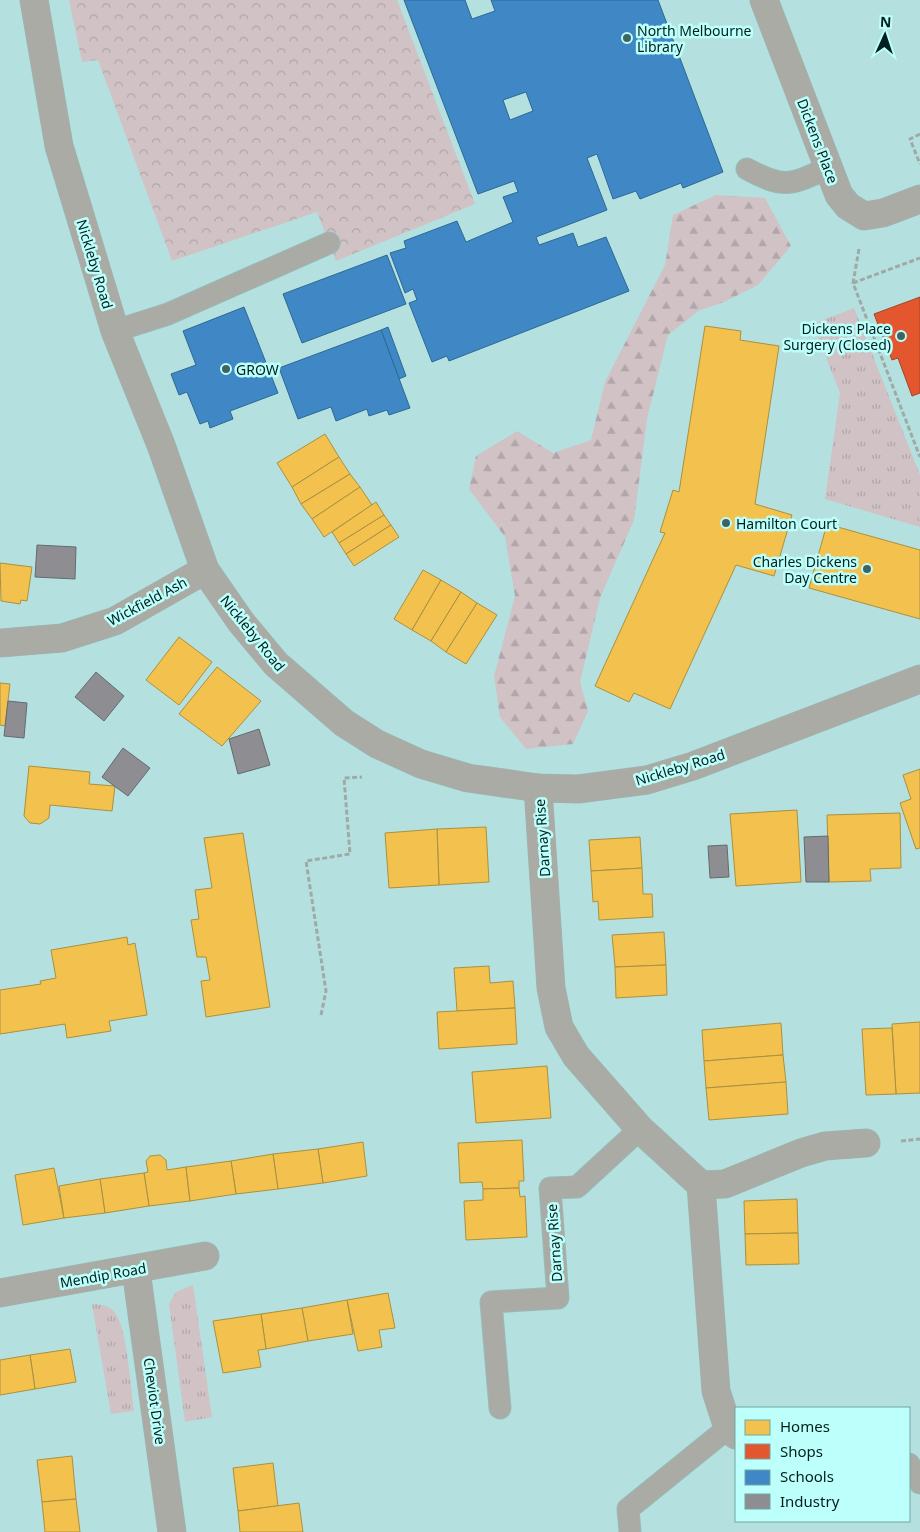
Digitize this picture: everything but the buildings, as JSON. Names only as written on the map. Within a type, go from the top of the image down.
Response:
[{"type":"street","name":"Nickleby Road","points":[[34,0],[59,146],[115,332],[162,445],[205,570],[241,622],[276,664],[344,723],[377,744],[421,764],[468,778],[538,788],[578,789],[646,780],[693,766],[920,679]]},
{"type":"street","name":"Dickens Place","points":[[764,0],[839,195],[848,206],[864,216],[883,213],[920,199]]},
{"type":"street","name":"Wickfield Ash","points":[[0,644],[62,638],[115,620],[205,570]]},
{"type":"street","name":"Darnay Rise","points":[[538,788],[551,988],[560,1027],[576,1056],[640,1128],[701,1185]]},
{"type":"street","points":[[732,1431],[716,1391],[701,1185],[725,1184],[801,1153],[825,1146],[866,1143]]},
{"type":"street","name":"Mendip Road","points":[[0,1294],[205,1256]]},
{"type":"street","name":"Cheviot Drive","points":[[136,1270],[172,1532]]},
{"type":"lane","points":[[747,169],[772,181],[788,183],[828,168]]},
{"type":"lane","points":[[115,332],[168,314],[329,243]]},
{"type":"lane","name":"Darnay Rise","points":[[500,1408],[491,1302],[558,1298],[550,1188],[577,1187],[640,1128]]},
{"type":"lane","points":[[630,1532],[628,1509],[732,1431]]},
{"type":"lane","points":[[910,1466],[920,1483]]},
{"type":"path","points":[[920,134],[910,140],[920,164]]},
{"type":"path","points":[[920,258],[853,283],[920,458]]},
{"type":"path","points":[[321,1015],[326,991],[306,861],[350,854],[344,778],[368,776],[377,744]]},
{"type":"green space","points":[[69,0],[397,0],[475,204],[336,261],[317,212],[172,261],[98,60],[82,62]]},
{"type":"green space","points":[[716,195],[765,198],[791,246],[758,285],[724,302],[698,311],[668,335],[647,419],[634,520],[600,598],[580,682],[588,711],[573,744],[526,749],[500,717],[494,676],[515,596],[505,537],[469,489],[476,456],[517,431],[553,453],[591,440],[605,382],[665,265],[673,215]]},
{"type":"green space","points":[[854,308],[920,475],[920,527],[825,499],[840,393],[813,324]]},
{"type":"green space","points":[[193,1285],[212,1417],[185,1422],[169,1304],[176,1292]]},
{"type":"green space","points":[[92,1304],[111,1309],[120,1322],[126,1346],[134,1411],[111,1414]]},
{"type":"place","name":"North Melbourne Library","points":[[627,38]]},
{"type":"place","name":"Dickens Place Surgery (Closed)","points":[[901,336]]},
{"type":"place","name":"GROW","points":[[226,369]]},
{"type":"place","name":"Hamilton Court","points":[[726,523]]},
{"type":"place","name":"Charles Dickens Day Centre","points":[[867,569]]}]
